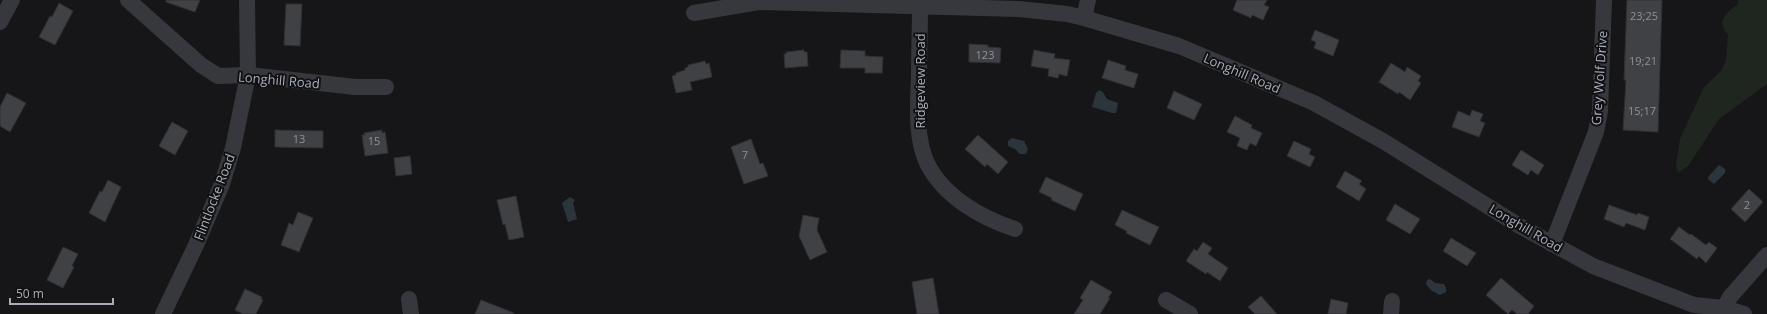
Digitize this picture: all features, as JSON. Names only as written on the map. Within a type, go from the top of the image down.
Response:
[{"type":"street","points":[[0,22],[12,0]]},
{"type":"street","name":"Longhill Road","points":[[128,0],[201,65],[218,76],[248,74],[355,87],[386,87]]},
{"type":"street","name":"Flintlocke Road","points":[[163,314],[196,245],[222,184],[233,148],[248,74],[247,0]]},
{"type":"street","points":[[1084,18],[1088,0]]},
{"type":"street","name":"Grey Wolf Drive","points":[[1552,244],[1596,132],[1600,111],[1604,0]]},
{"type":"street","name":"Longhill Road","points":[[694,13],[758,2],[1018,9],[1067,14],[1084,18],[1179,46],[1314,103],[1383,141],[1518,225],[1552,244],[1594,266],[1692,310],[1724,308],[1744,314]]},
{"type":"street","name":"Ridgeview Road","points":[[920,6],[918,111],[920,134],[927,163],[938,181],[954,196],[987,217],[1015,229]]},
{"type":"street","points":[[1724,308],[1730,297],[1767,255]]},
{"type":"street","points":[[1166,300],[1190,314]]},
{"type":"shaded area","points":[[1738,0],[1767,0],[1767,84],[1719,119],[1688,166],[1678,173],[1676,165],[1680,139],[1704,87],[1722,70],[1726,60],[1728,34],[1724,30],[1723,21],[1730,10],[1738,4]]},
{"type":"shaded area","points":[[1099,90],[1103,92],[1107,99],[1118,103],[1116,113],[1092,107],[1096,93]]},
{"type":"shaded area","points":[[1012,138],[1024,141],[1028,149],[1026,154],[1020,154],[1015,149],[1008,146],[1008,141]]},
{"type":"shaded area","points":[[1719,165],[1725,169],[1725,173],[1714,184],[1708,179],[1708,177]]},
{"type":"shaded area","points":[[570,197],[575,200],[573,203],[577,219],[568,222],[562,203]]},
{"type":"shaded area","points":[[1430,279],[1435,283],[1444,284],[1446,292],[1440,295],[1432,291],[1426,284],[1427,280]]},
{"type":"building","points":[[166,0],[200,0],[195,12],[166,2]]},
{"type":"building","points":[[1237,0],[1267,0],[1264,5],[1269,7],[1263,20],[1252,15],[1251,18],[1233,10]]},
{"type":"building","points":[[1627,0],[1662,0],[1658,132],[1623,130],[1626,80],[1624,80]]},
{"type":"building","points":[[59,3],[73,11],[55,45],[39,37]]},
{"type":"building","points":[[286,4],[302,4],[300,46],[284,45]]},
{"type":"building","points":[[1315,30],[1339,40],[1333,56],[1314,48],[1316,42],[1311,40]]},
{"type":"building","points":[[969,44],[988,45],[988,47],[1001,48],[1000,63],[969,62]]},
{"type":"building","points":[[804,50],[804,52],[807,52],[808,66],[785,68],[784,54],[786,54],[786,52]]},
{"type":"building","points":[[841,50],[865,51],[865,56],[883,57],[882,73],[865,73],[865,68],[840,68]]},
{"type":"building","points":[[1034,50],[1055,54],[1054,58],[1070,60],[1067,76],[1059,74],[1058,78],[1048,76],[1049,69],[1031,66]]},
{"type":"building","points":[[1108,60],[1126,66],[1125,70],[1138,74],[1134,88],[1102,78]]},
{"type":"building","points":[[705,61],[706,64],[709,63],[712,77],[690,82],[692,90],[676,93],[672,76],[685,70],[688,65]]},
{"type":"building","points":[[1391,63],[1405,72],[1407,67],[1421,76],[1418,81],[1421,83],[1410,100],[1399,92],[1398,94],[1379,82]]},
{"type":"building","points":[[1174,91],[1202,104],[1194,120],[1167,108]]},
{"type":"building","points":[[7,93],[26,103],[10,132],[0,126],[0,107]]},
{"type":"building","points":[[1472,110],[1483,114],[1480,121],[1485,123],[1479,137],[1452,127],[1458,111],[1470,116]]},
{"type":"building","points":[[1235,116],[1252,125],[1251,128],[1262,133],[1256,146],[1250,143],[1247,150],[1237,146],[1240,138],[1227,132]]},
{"type":"building","points":[[172,122],[188,131],[175,155],[159,146]]},
{"type":"building","points":[[275,130],[323,131],[323,148],[275,147]]},
{"type":"building","points":[[382,130],[382,133],[385,132],[388,153],[365,156],[362,135],[365,135],[364,133]]},
{"type":"building","points":[[978,135],[1008,162],[998,174],[987,164],[985,167],[965,149]]},
{"type":"building","points":[[751,139],[760,164],[763,163],[768,176],[744,184],[731,147]]},
{"type":"building","points":[[1294,141],[1311,149],[1309,154],[1315,157],[1310,167],[1287,156]]},
{"type":"building","points":[[1521,150],[1544,165],[1538,175],[1531,170],[1528,175],[1512,165]]},
{"type":"building","points":[[410,156],[412,174],[396,176],[394,158]]},
{"type":"building","points":[[1345,171],[1362,181],[1359,184],[1366,189],[1359,201],[1336,187]]},
{"type":"building","points":[[1046,177],[1083,194],[1075,211],[1051,200],[1052,198],[1039,192]]},
{"type":"building","points":[[108,180],[121,187],[105,222],[89,213],[100,191],[102,192]]},
{"type":"building","points":[[1749,189],[1763,202],[1745,222],[1731,209]]},
{"type":"building","points":[[516,196],[524,237],[509,240],[505,224],[503,225],[497,200]]},
{"type":"building","points":[[1395,204],[1420,219],[1410,234],[1386,220]]},
{"type":"building","points":[[1609,205],[1637,215],[1638,213],[1649,217],[1645,230],[1626,223],[1624,227],[1604,219]]},
{"type":"building","points":[[1122,210],[1159,227],[1150,245],[1126,233],[1127,231],[1115,225]]},
{"type":"building","points":[[298,212],[313,218],[299,252],[281,245],[289,223],[293,225]]},
{"type":"building","points":[[803,215],[819,218],[817,230],[827,252],[810,260],[799,236]]},
{"type":"building","points":[[1679,227],[1706,245],[1709,242],[1717,248],[1706,263],[1699,256],[1697,259],[1670,239]]},
{"type":"building","points":[[1451,238],[1476,253],[1467,266],[1443,251]]},
{"type":"building","points":[[1203,242],[1212,248],[1208,254],[1228,268],[1220,281],[1186,261],[1194,249],[1197,251]]},
{"type":"building","points":[[63,247],[78,254],[72,266],[74,267],[63,288],[47,280]]},
{"type":"building","points":[[933,278],[939,314],[917,314],[912,282]]},
{"type":"building","points":[[1501,278],[1534,306],[1528,314],[1517,314],[1512,310],[1508,314],[1486,295]]},
{"type":"building","points":[[1091,280],[1112,292],[1108,298],[1110,298],[1100,314],[1074,314],[1083,300],[1080,298]]},
{"type":"building","points":[[245,289],[262,297],[261,299],[263,300],[256,314],[243,314],[235,310]]},
{"type":"building","points":[[1261,296],[1277,314],[1255,314],[1248,307]]},
{"type":"building","points":[[1331,299],[1348,303],[1346,314],[1328,314]]},
{"type":"building","points":[[481,300],[514,313],[514,314],[475,314]]}]
